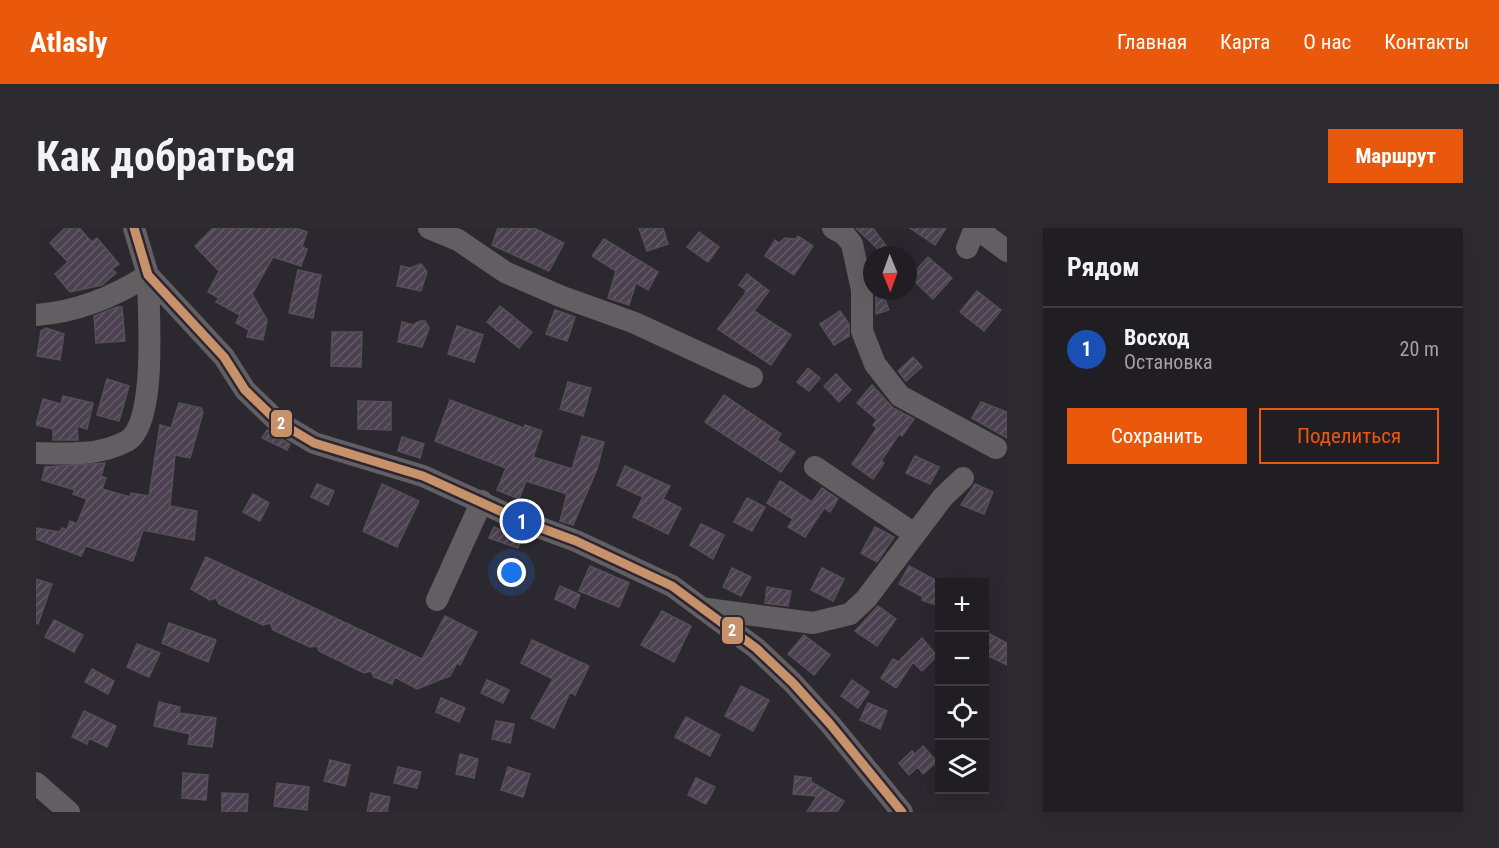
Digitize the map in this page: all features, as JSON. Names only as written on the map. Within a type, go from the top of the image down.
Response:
[{"type":"street","points":[[36,453],[100,452],[129,440],[138,429],[145,407],[150,349],[148,275],[134,228]]},
{"type":"street","points":[[429,228],[458,240],[505,272],[560,296],[635,323],[752,377]]},
{"type":"street","points":[[833,228],[844,234],[852,244],[862,290],[862,331],[875,364],[900,396],[996,448]]},
{"type":"street","points":[[973,234],[1007,251]]},
{"type":"street","points":[[36,315],[62,313],[119,294],[148,275]]},
{"type":"street","points":[[148,275],[224,357],[245,390],[277,422],[314,443],[423,476],[482,501],[672,586],[706,609],[756,648],[793,683],[830,724],[902,812]]},
{"type":"street","points":[[36,304],[62,313]]},
{"type":"street","points":[[815,467],[913,534]]},
{"type":"street","points":[[706,609],[813,623],[850,614],[866,599],[943,496],[963,478]]},
{"type":"street","points":[[437,600],[482,501]]},
{"type":"street","points":[[36,783],[69,812]]},
{"type":"building","points":[[65,228],[79,228],[92,242],[97,238],[119,264],[112,269],[116,273],[102,285],[70,292],[55,274],[68,262],[50,243]]},
{"type":"building","points":[[213,228],[296,228],[307,232],[302,247],[307,249],[301,266],[273,257],[252,294],[267,320],[263,340],[247,337],[249,330],[236,323],[240,315],[216,302],[219,298],[208,292],[219,271],[195,246]]},
{"type":"building","points":[[498,228],[534,228],[564,243],[549,271],[492,245]]},
{"type":"building","points":[[639,228],[663,228],[668,244],[647,251]]},
{"type":"building","points":[[856,228],[873,228],[886,246],[875,246]]},
{"type":"building","points":[[910,228],[946,228],[935,245]]},
{"type":"building","points":[[699,232],[719,247],[708,262],[687,247]]},
{"type":"building","points":[[798,236],[813,246],[794,275],[765,256],[775,240],[779,243],[785,238],[796,239]]},
{"type":"building","points":[[604,239],[658,272],[648,290],[636,283],[629,305],[608,298],[616,271],[592,256]]},
{"type":"building","points":[[928,257],[952,278],[933,299],[917,284],[917,269]]},
{"type":"building","points":[[421,264],[427,272],[421,291],[397,286],[401,266],[410,268]]},
{"type":"building","points":[[298,270],[321,275],[313,318],[289,313]]},
{"type":"building","points":[[747,274],[769,291],[754,311],[791,335],[771,365],[718,329],[745,294],[746,290],[739,285]]},
{"type":"building","points":[[977,291],[1001,310],[984,331],[960,312]]},
{"type":"building","points":[[876,300],[885,300],[889,310],[876,314]]},
{"type":"building","points":[[500,306],[532,332],[519,348],[487,322]]},
{"type":"building","points":[[122,307],[125,341],[96,343],[94,316]]},
{"type":"building","points":[[555,310],[575,317],[567,341],[546,334]]},
{"type":"building","points":[[840,311],[849,324],[849,336],[834,345],[820,324]]},
{"type":"building","points":[[425,321],[429,328],[422,347],[398,342],[402,322],[413,325]]},
{"type":"building","points":[[457,326],[483,335],[474,362],[448,354]]},
{"type":"building","points":[[46,328],[64,334],[60,360],[37,356],[41,331]]},
{"type":"building","points":[[332,332],[362,332],[361,367],[331,366]]},
{"type":"building","points":[[913,357],[922,367],[906,381],[898,371]]},
{"type":"building","points":[[808,368],[820,378],[809,391],[797,382]]},
{"type":"building","points":[[836,374],[851,390],[839,402],[824,386]]},
{"type":"building","points":[[107,379],[129,386],[119,421],[97,415]]},
{"type":"building","points":[[568,382],[591,388],[583,416],[560,409]]},
{"type":"building","points":[[872,385],[893,408],[914,419],[902,436],[899,434],[881,461],[884,463],[873,479],[852,464],[877,428],[873,425],[877,420],[857,403]]},
{"type":"building","points":[[724,395],[781,434],[777,440],[795,452],[781,472],[705,422]]},
{"type":"building","points":[[63,396],[93,403],[87,429],[77,426],[78,440],[53,440],[53,429],[36,425],[43,399],[61,404]]},
{"type":"building","points":[[450,400],[524,428],[525,425],[542,431],[533,457],[572,469],[582,436],[604,442],[597,469],[573,525],[560,521],[567,494],[526,481],[519,499],[497,490],[506,468],[435,441]]},
{"type":"building","points":[[358,401],[391,402],[391,430],[358,429]]},
{"type":"building","points":[[981,402],[1007,412],[1007,438],[972,418]]},
{"type":"building","points":[[179,403],[201,408],[203,412],[190,458],[175,455],[170,506],[197,511],[194,540],[143,530],[133,561],[86,546],[81,556],[36,539],[36,528],[60,532],[62,528],[67,530],[70,521],[77,524],[87,499],[73,494],[75,490],[42,480],[45,467],[105,463],[101,476],[106,478],[102,489],[130,497],[131,493],[149,496],[160,425],[171,428]]},
{"type":"building","points":[[267,430],[290,444],[287,450],[262,438]]},
{"type":"building","points":[[402,437],[424,444],[420,458],[398,451]]},
{"type":"building","points":[[915,456],[939,467],[930,484],[906,473]]},
{"type":"building","points":[[625,466],[670,486],[663,499],[681,508],[668,534],[633,517],[643,497],[617,485]]},
{"type":"building","points":[[780,481],[812,502],[822,488],[838,499],[830,512],[824,508],[805,537],[788,527],[793,519],[767,503]]},
{"type":"building","points":[[317,484],[334,491],[328,505],[311,497]]},
{"type":"building","points":[[382,484],[419,501],[397,547],[363,531]]},
{"type":"building","points":[[975,484],[993,492],[984,514],[961,505]]},
{"type":"building","points":[[253,494],[269,503],[260,521],[243,512]]},
{"type":"building","points":[[747,498],[765,507],[752,531],[734,522]]},
{"type":"building","points":[[701,524],[724,535],[713,559],[690,545]]},
{"type":"building","points":[[494,527],[522,537],[518,548],[489,538]]},
{"type":"building","points":[[875,527],[894,537],[877,562],[861,553]]},
{"type":"building","points":[[206,557],[422,659],[445,616],[477,632],[460,665],[457,663],[450,676],[417,689],[395,677],[392,684],[374,677],[371,671],[364,673],[319,651],[317,646],[310,647],[273,630],[270,623],[263,625],[219,604],[216,598],[210,600],[191,589]]},
{"type":"building","points":[[590,566],[629,583],[619,607],[579,591]]},
{"type":"building","points":[[909,566],[935,580],[935,605],[922,600],[923,597],[899,584]]},
{"type":"building","points":[[732,568],[751,577],[741,596],[723,587]]},
{"type":"building","points":[[822,568],[844,579],[833,601],[811,590]]},
{"type":"building","points":[[36,579],[52,584],[38,624],[36,623]]},
{"type":"building","points":[[560,586],[580,595],[575,608],[555,599]]},
{"type":"building","points":[[767,587],[791,591],[788,606],[765,603]]},
{"type":"building","points":[[878,606],[896,619],[877,646],[855,631]]},
{"type":"building","points":[[662,611],[691,626],[674,662],[641,645]]},
{"type":"building","points":[[54,620],[83,635],[74,652],[45,637]]},
{"type":"building","points":[[169,623],[216,640],[208,662],[162,643]]},
{"type":"building","points":[[989,634],[1007,643],[1007,665],[989,656]]},
{"type":"building","points":[[804,635],[830,655],[814,675],[788,654]]},
{"type":"building","points":[[922,638],[935,654],[935,658],[922,671],[913,662],[896,688],[881,678],[893,659],[898,662]]},
{"type":"building","points":[[532,640],[589,666],[575,695],[570,692],[554,728],[531,718],[553,679],[521,663]]},
{"type":"building","points":[[137,644],[160,653],[149,677],[127,667]]},
{"type":"building","points":[[92,669],[114,681],[108,694],[85,682]]},
{"type":"building","points":[[487,680],[509,690],[503,703],[481,693]]},
{"type":"building","points":[[852,680],[869,692],[858,708],[841,696]]},
{"type":"building","points":[[741,686],[769,700],[753,731],[725,716]]},
{"type":"building","points":[[441,698],[465,708],[459,722],[436,712]]},
{"type":"building","points":[[159,702],[180,707],[179,713],[216,718],[212,747],[188,744],[190,734],[154,726]]},
{"type":"building","points":[[868,703],[887,711],[880,729],[860,720]]},
{"type":"building","points":[[84,711],[116,726],[107,747],[89,738],[87,744],[72,737]]},
{"type":"building","points":[[686,717],[720,735],[710,756],[675,737]]},
{"type":"building","points":[[496,721],[514,724],[510,743],[492,739]]},
{"type":"building","points":[[923,746],[935,760],[935,764],[923,774],[918,767],[909,775],[899,763],[912,751],[915,754]]},
{"type":"building","points":[[460,754],[478,759],[474,778],[456,774]]},
{"type":"building","points":[[330,760],[350,765],[345,786],[324,781]]},
{"type":"building","points":[[398,767],[421,772],[417,788],[394,783]]},
{"type":"building","points":[[508,767],[530,774],[523,797],[501,790]]},
{"type":"building","points":[[183,773],[208,775],[206,800],[182,798]]},
{"type":"building","points":[[795,776],[811,778],[811,782],[844,801],[837,812],[807,812],[817,796],[793,794]]},
{"type":"building","points":[[696,778],[715,787],[706,804],[688,795]]},
{"type":"building","points":[[277,783],[309,787],[307,810],[274,806]]},
{"type":"building","points":[[222,793],[248,794],[247,812],[222,812]]},
{"type":"building","points":[[371,793],[390,797],[387,812],[367,812]]},
{"type":"transit line","name":"2","points":[[134,228],[148,275],[224,357],[245,390],[277,421],[314,443],[423,476],[522,521],[576,541],[672,586],[756,648],[793,683],[830,724],[902,812]]},
{"type":"place","name":"Восход","points":[[522,521]]}]
